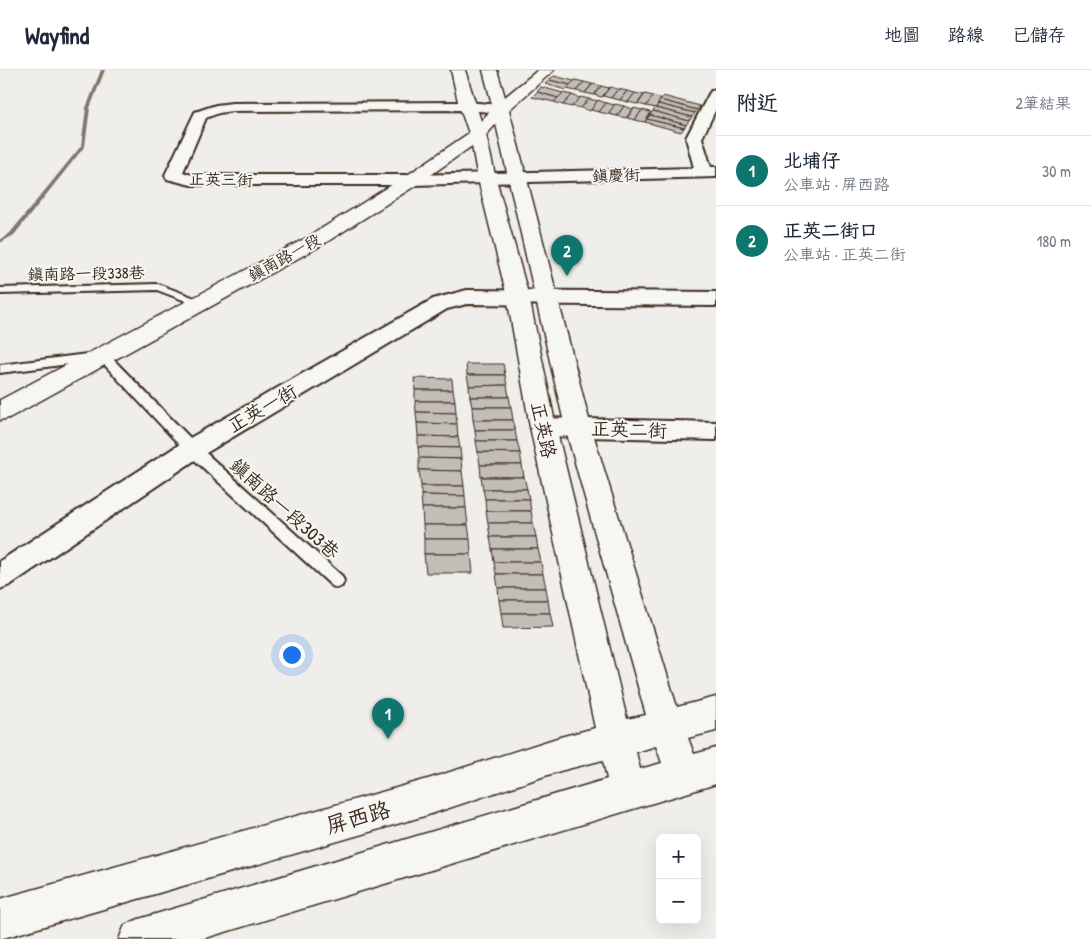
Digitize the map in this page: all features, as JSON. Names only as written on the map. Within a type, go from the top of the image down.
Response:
[{"type":"street","points":[[449,70],[456,75],[467,106]]},
{"type":"street","name":"正英路","points":[[458,70],[467,106],[478,134],[487,179],[518,297],[543,427],[628,790]]},
{"type":"street","name":"正英路","points":[[490,70],[578,427],[666,727],[700,770]]},
{"type":"street","name":"鎮南路一段","points":[[0,411],[315,241],[412,180],[478,134],[501,109],[547,70]]},
{"type":"street","points":[[694,138],[716,95]]},
{"type":"street","name":"正英三街","points":[[501,109],[467,106],[242,107],[216,109],[200,116],[173,175],[191,180],[517,178]]},
{"type":"street","points":[[694,138],[711,135]]},
{"type":"street","points":[[694,138],[710,172]]},
{"type":"street","name":"鎮慶街","points":[[517,178],[710,172]]},
{"type":"street","points":[[545,296],[716,299]]},
{"type":"street","name":"正英一街","points":[[0,576],[192,449],[440,304],[467,297],[545,296]]},
{"type":"street","name":"正英二街","points":[[543,427],[716,431]]},
{"type":"street","name":"屏西路","points":[[0,919],[428,797],[560,754],[716,714]]},
{"type":"street","points":[[139,939],[246,905],[700,770]]},
{"type":"lane","name":"鎮南路一段338巷","points":[[0,291],[158,287],[199,303]]},
{"type":"lane","name":"鎮南路一段303巷","points":[[103,356],[192,449],[337,581]]},
{"type":"lane","points":[[0,369],[103,356]]},
{"type":"building","points":[[554,76],[574,81],[570,85],[549,80]]},
{"type":"building","points":[[549,80],[570,85],[566,90],[545,84]]},
{"type":"building","points":[[575,80],[584,82],[576,91],[567,89]]},
{"type":"building","points":[[584,82],[592,84],[585,93],[576,91]]},
{"type":"building","points":[[593,84],[601,86],[594,95],[585,93]]},
{"type":"building","points":[[601,86],[609,88],[602,97],[594,95]]},
{"type":"building","points":[[541,87],[563,93],[558,98],[537,92]]},
{"type":"building","points":[[610,87],[618,89],[611,98],[603,96]]},
{"type":"building","points":[[618,89],[627,91],[620,100],[611,98]]},
{"type":"building","points":[[627,91],[635,93],[628,102],[620,100]]},
{"type":"building","points":[[537,92],[558,98],[554,102],[532,97]]},
{"type":"building","points":[[563,93],[572,95],[563,105],[554,102]]},
{"type":"building","points":[[635,93],[644,95],[637,104],[628,102]]},
{"type":"building","points":[[645,94],[653,96],[646,106],[638,104]]},
{"type":"building","points":[[572,95],[580,98],[572,107],[563,105]]},
{"type":"building","points":[[653,96],[662,99],[656,108],[646,106]]},
{"type":"building","points":[[663,96],[700,106],[697,110],[660,100]]},
{"type":"building","points":[[581,97],[589,99],[581,108],[572,106]]},
{"type":"building","points":[[589,99],[598,101],[590,111],[581,108]]},
{"type":"building","points":[[598,100],[606,103],[599,112],[591,110]]},
{"type":"building","points":[[660,100],[697,110],[695,113],[658,104]]},
{"type":"building","points":[[606,103],[615,105],[608,114],[599,112]]},
{"type":"building","points":[[615,104],[624,106],[617,116],[608,114]]},
{"type":"building","points":[[658,104],[695,113],[692,117],[656,108]]},
{"type":"building","points":[[624,106],[633,109],[626,118],[617,116]]},
{"type":"building","points":[[634,108],[642,110],[635,120],[627,118]]},
{"type":"building","points":[[656,108],[692,117],[689,121],[653,111]]},
{"type":"building","points":[[642,110],[651,112],[645,122],[635,120]]},
{"type":"building","points":[[653,111],[689,121],[686,125],[650,115]]},
{"type":"building","points":[[650,115],[686,125],[684,128],[647,119]]},
{"type":"building","points":[[647,119],[684,128],[681,132],[645,122]]},
{"type":"building","points":[[466,364],[503,364],[505,375],[467,375]]},
{"type":"building","points":[[467,375],[505,375],[507,385],[469,386]]},
{"type":"building","points":[[414,378],[452,379],[453,390],[415,390]]},
{"type":"building","points":[[507,385],[509,397],[470,397],[469,386]]},
{"type":"building","points":[[415,390],[453,390],[455,401],[415,401]]},
{"type":"building","points":[[470,397],[509,397],[511,407],[472,407]]},
{"type":"building","points":[[415,401],[455,401],[456,413],[416,412]]},
{"type":"building","points":[[472,407],[511,407],[513,420],[473,420]]},
{"type":"building","points":[[416,412],[456,413],[457,424],[417,423]]},
{"type":"building","points":[[473,420],[513,420],[515,430],[475,430]]},
{"type":"building","points":[[417,423],[457,424],[458,437],[418,436]]},
{"type":"building","points":[[475,430],[515,430],[517,441],[476,441]]},
{"type":"building","points":[[418,436],[458,437],[460,448],[418,447]]},
{"type":"building","points":[[476,441],[517,441],[520,453],[478,452]]},
{"type":"building","points":[[418,447],[460,448],[461,459],[419,458]]},
{"type":"building","points":[[478,452],[520,453],[522,465],[480,465]]},
{"type":"building","points":[[419,458],[461,459],[462,471],[419,470]]},
{"type":"building","points":[[480,465],[522,465],[524,477],[481,477]]},
{"type":"building","points":[[419,470],[462,471],[464,486],[421,486]]},
{"type":"building","points":[[481,477],[524,477],[527,489],[483,489]]},
{"type":"building","points":[[421,486],[464,486],[465,496],[421,495]]},
{"type":"building","points":[[483,489],[527,489],[529,499],[485,499]]},
{"type":"building","points":[[421,495],[465,496],[466,508],[422,508]]},
{"type":"building","points":[[485,499],[529,499],[531,511],[486,511]]},
{"type":"building","points":[[422,508],[466,508],[468,525],[423,525]]},
{"type":"building","points":[[486,511],[531,511],[533,523],[488,523]]},
{"type":"building","points":[[488,523],[533,523],[536,537],[490,537]]},
{"type":"building","points":[[423,525],[468,525],[470,539],[424,539]]},
{"type":"building","points":[[490,537],[536,537],[538,549],[492,549]]},
{"type":"building","points":[[424,539],[470,539],[471,554],[424,554]]},
{"type":"building","points":[[492,549],[538,549],[541,562],[494,562]]},
{"type":"building","points":[[424,554],[471,554],[473,573],[426,573]]},
{"type":"building","points":[[494,562],[541,562],[543,574],[496,574]]},
{"type":"building","points":[[496,574],[543,574],[546,588],[498,588]]},
{"type":"building","points":[[498,588],[546,588],[548,600],[499,600]]},
{"type":"building","points":[[499,600],[548,600],[550,613],[501,613]]},
{"type":"building","points":[[501,613],[550,613],[553,627],[503,628]]},
{"type":"waterway","points":[[0,242],[12,234],[83,146],[88,108],[103,70]]},
{"type":"place","name":"正英二街口","points":[[567,276]]},
{"type":"place","name":"北埔仔","points":[[388,739]]}]
